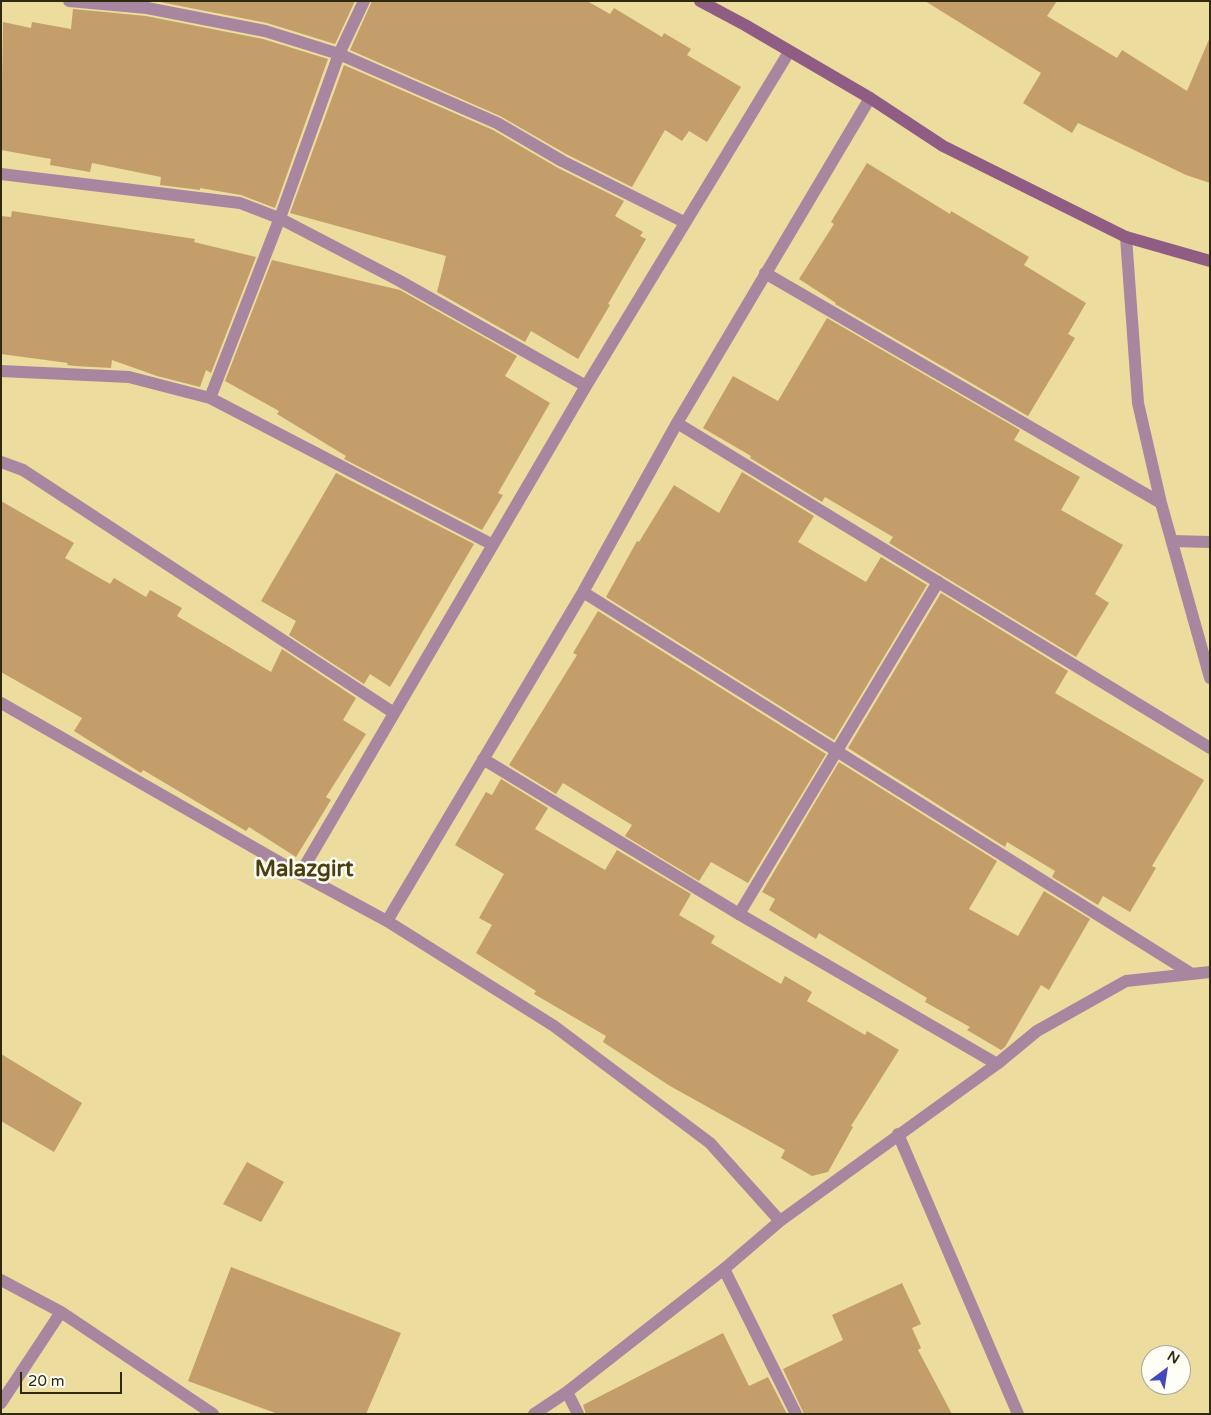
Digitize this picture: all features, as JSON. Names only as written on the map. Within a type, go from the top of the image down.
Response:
[{"type":"street","points":[[69,1],[147,8],[265,31],[339,54],[497,123],[562,161],[684,222]]},
{"type":"street","points":[[210,398],[339,54],[364,1]]},
{"type":"street","points":[[700,1],[870,98],[944,146],[1126,237],[1210,261]]},
{"type":"street","points":[[300,874],[586,386],[788,52]]},
{"type":"street","points":[[387,921],[583,592],[677,423],[870,98]]},
{"type":"street","points":[[1,174],[240,203],[279,218],[398,280],[586,386]]},
{"type":"street","points":[[1126,237],[1138,403],[1161,503],[1210,678]]},
{"type":"street","points":[[765,273],[1161,503]]},
{"type":"street","points":[[1,371],[129,377],[210,398],[493,545]]},
{"type":"street","points":[[677,423],[1210,748]]},
{"type":"street","points":[[1,462],[23,470],[394,713]]},
{"type":"street","points":[[1172,541],[1210,542]]},
{"type":"street","points":[[739,914],[938,582]]},
{"type":"street","points":[[583,592],[1192,974]]},
{"type":"street","points":[[1,703],[300,874],[387,921],[554,1026],[710,1143],[780,1221]]},
{"type":"street","points":[[483,759],[739,914],[997,1064]]},
{"type":"street","points":[[534,1414],[568,1392],[724,1269],[780,1221],[997,1064],[1037,1031],[1126,982],[1210,972]]},
{"type":"street","points":[[898,1134],[1018,1414]]},
{"type":"street","points":[[724,1269],[796,1414]]},
{"type":"street","points":[[1,1280],[61,1312],[214,1414]]},
{"type":"street","points":[[1,1403],[61,1312]]},
{"type":"street","points":[[568,1392],[578,1414]]},
{"type":"building","points":[[155,1],[355,1],[335,44],[267,23]]},
{"type":"building","points":[[372,1],[587,1],[610,14],[614,8],[662,37],[664,33],[691,49],[687,55],[741,87],[707,142],[689,131],[682,141],[665,130],[632,187],[566,154],[500,116],[350,50]]},
{"type":"building","points":[[925,1],[1057,1],[1047,16],[1117,58],[1122,50],[1187,91],[1210,37],[1210,183],[1186,175],[1078,123],[1072,133],[1023,103],[1041,73]]},
{"type":"building","points":[[73,9],[146,16],[263,39],[328,59],[275,208],[241,195],[200,188],[200,190],[160,185],[161,177],[92,163],[90,172],[50,165],[51,159],[1,150],[3,22],[31,28],[32,22],[71,29]]},
{"type":"building","points":[[344,65],[493,130],[558,168],[624,201],[615,216],[643,232],[640,236],[646,239],[578,359],[531,331],[525,342],[437,292],[446,256],[290,213]]},
{"type":"building","points":[[867,163],[950,214],[951,211],[1029,257],[1024,265],[1086,303],[1068,334],[1075,338],[1028,416],[835,304],[799,279],[834,224],[831,222]]},
{"type":"building","points":[[12,211],[195,239],[194,242],[256,257],[211,373],[206,370],[200,387],[157,376],[112,360],[111,368],[67,365],[68,363],[1,354],[1,216],[11,217]]},
{"type":"building","points":[[272,260],[400,290],[517,356],[505,376],[550,403],[498,493],[503,495],[482,530],[344,459],[346,456],[277,414],[279,411],[225,381]]},
{"type":"building","points":[[827,318],[1020,430],[1014,440],[1080,477],[1061,510],[1123,545],[1095,594],[1109,603],[1076,657],[889,543],[893,537],[825,497],[822,502],[750,458],[751,456],[703,428],[733,376],[778,401]]},
{"type":"building","points":[[742,472],[814,516],[798,542],[866,582],[881,557],[927,585],[834,740],[606,597],[637,541],[639,542],[674,485],[719,513]]},
{"type":"building","points":[[336,473],[474,544],[390,687],[370,674],[364,684],[289,635],[296,621],[261,601]]},
{"type":"building","points":[[1,501],[74,543],[65,558],[110,584],[114,578],[146,597],[150,590],[182,608],[177,616],[271,672],[282,649],[356,698],[343,720],[366,734],[326,797],[331,800],[296,857],[249,827],[246,831],[143,770],[141,773],[74,731],[82,718],[1,672]]},
{"type":"building","points":[[941,593],[1068,671],[1055,693],[1204,780],[1152,866],[1156,868],[1130,912],[1103,896],[1098,905],[1052,877],[1055,871],[1007,842],[1005,847],[848,748]]},
{"type":"building","points":[[598,611],[826,754],[748,883],[711,862],[699,881],[625,836],[632,825],[563,783],[556,794],[509,765],[577,655],[573,653]]},
{"type":"building","points":[[839,762],[997,861],[969,909],[1018,936],[1044,891],[1090,919],[1049,990],[1041,985],[1005,1047],[1001,1050],[967,1030],[970,1027],[925,1002],[927,998],[819,933],[816,939],[769,910],[775,899],[762,892]]},
{"type":"building","points":[[501,779],[548,808],[535,829],[605,870],[617,850],[691,894],[679,915],[715,936],[711,943],[781,984],[785,976],[812,992],[807,1001],[865,1035],[867,1031],[899,1050],[851,1126],[853,1127],[828,1172],[812,1176],[781,1158],[785,1150],[670,1086],[603,1042],[606,1036],[534,994],[536,991],[476,953],[492,925],[479,918],[504,874],[455,845],[486,792],[492,795]]},
{"type":"building","points":[[1,1054],[82,1103],[54,1152],[1,1121]]},
{"type":"building","points":[[247,1162],[284,1182],[261,1222],[223,1204]]},
{"type":"building","points":[[231,1267],[401,1333],[366,1414],[278,1414],[188,1381]]},
{"type":"building","points":[[902,1283],[921,1324],[912,1328],[921,1348],[918,1350],[952,1414],[804,1414],[783,1369],[843,1340],[832,1315]]},
{"type":"building","points":[[723,1333],[749,1386],[768,1377],[787,1414],[586,1414],[583,1405]]},
{"type":"district","name":"Malazgirt","points":[[304,870]]}]
